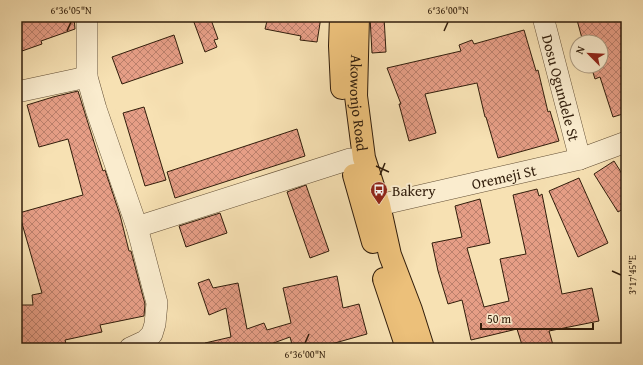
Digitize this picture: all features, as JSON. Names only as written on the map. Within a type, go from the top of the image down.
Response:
[{"type":"main road","name":"Akowonjo Road","points":[[341,17],[340,46],[343,94],[350,159],[383,278],[407,348]]},
{"type":"main road","name":"Akowonjo Road","points":[[358,17],[356,96],[364,158],[379,205],[390,255],[411,310],[423,348]]},
{"type":"street","points":[[88,17],[86,77],[137,227],[157,303],[155,324],[152,334],[145,341],[130,348]]},
{"type":"street","name":"Dosu Ogundele St","points":[[543,17],[580,159]]},
{"type":"street","points":[[17,92],[86,77]]},
{"type":"street","name":"Oremeji St","points":[[379,205],[580,159],[624,147]]},
{"type":"street","points":[[137,227],[350,159]]},
{"type":"building","points":[[17,17],[74,17],[75,29],[41,41],[42,44],[22,51],[17,38]]},
{"type":"building","points":[[192,17],[210,17],[218,39],[214,40],[217,47],[205,52]]},
{"type":"building","points":[[268,17],[321,17],[317,42],[300,40],[301,36],[265,29]]},
{"type":"building","points":[[370,17],[384,17],[386,52],[372,53]]},
{"type":"building","points":[[587,17],[626,17],[626,113],[613,117],[600,77],[595,79],[593,74],[609,74],[609,34],[581,34],[577,20]]},
{"type":"building","points":[[524,30],[536,71],[538,70],[548,112],[550,111],[559,141],[498,158],[485,117],[477,83],[425,94],[436,133],[409,141],[399,104],[401,104],[387,68],[461,51],[459,45],[472,40],[474,44]]},
{"type":"building","points":[[174,35],[183,63],[122,84],[112,57]]},
{"type":"building","points":[[78,91],[103,171],[105,170],[120,215],[129,251],[131,251],[145,304],[144,316],[100,325],[102,332],[65,340],[67,348],[17,348],[17,305],[33,305],[32,295],[42,293],[19,213],[83,195],[68,139],[39,147],[27,105]]},
{"type":"building","points":[[144,107],[166,180],[145,186],[123,113]]},
{"type":"building","points":[[297,129],[305,156],[175,198],[167,172]]},
{"type":"building","points":[[614,161],[626,180],[626,207],[618,212],[594,174]]},
{"type":"building","points":[[579,178],[608,243],[578,257],[549,191]]},
{"type":"building","points":[[306,185],[329,251],[310,258],[287,192]]},
{"type":"building","points":[[537,189],[539,196],[542,194],[562,294],[592,288],[599,321],[549,331],[553,345],[545,348],[523,348],[517,329],[471,340],[462,300],[448,304],[438,271],[432,243],[462,237],[455,206],[480,199],[490,243],[467,248],[484,307],[509,301],[500,259],[526,254],[513,195]]},
{"type":"building","points":[[220,213],[227,233],[186,247],[179,226]]},
{"type":"building","points":[[337,276],[343,308],[359,304],[367,334],[317,348],[293,348],[290,337],[260,348],[205,348],[205,343],[231,337],[226,308],[209,315],[198,283],[209,279],[213,288],[238,283],[247,329],[264,323],[267,330],[291,323],[283,288]]},
{"type":"place","name":"Bakery","points":[[379,205]]}]
